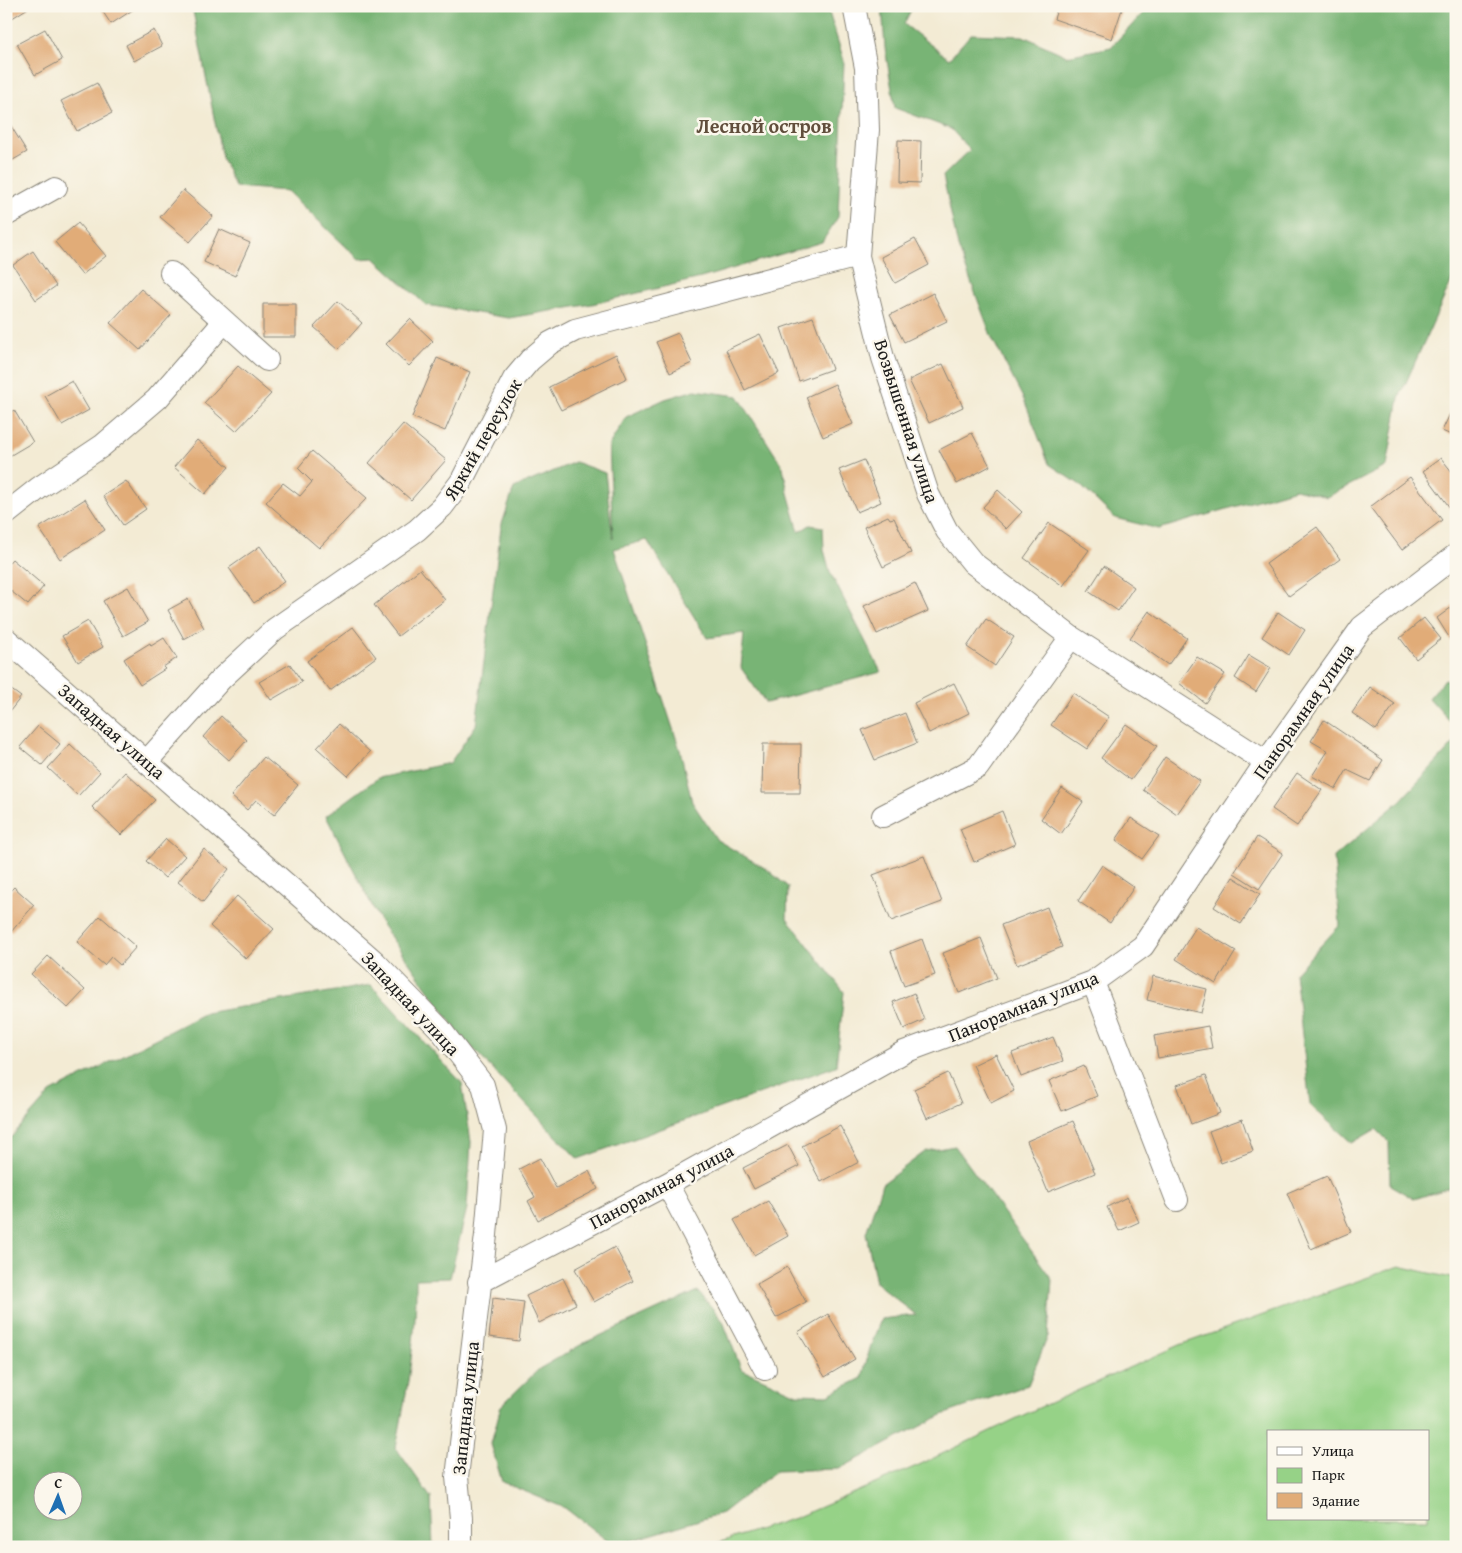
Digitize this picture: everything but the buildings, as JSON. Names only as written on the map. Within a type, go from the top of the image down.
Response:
[{"type":"street","name":"Возвышенная улица","points":[[854,6],[866,68],[868,130],[858,256],[886,367],[928,494],[946,531],[973,564],[1071,637],[1266,762]]},
{"type":"street","points":[[6,215],[56,187]]},
{"type":"street","name":"Яркий переулок","points":[[147,761],[221,680],[275,629],[417,530],[442,507],[461,482],[514,379],[530,360],[550,343],[575,330],[858,256]]},
{"type":"street","points":[[171,273],[267,360]]},
{"type":"street","points":[[6,514],[39,488],[102,446],[157,399],[224,322]]},
{"type":"street","name":"Панорамная улица","points":[[479,1282],[667,1184],[904,1052],[1092,982],[1143,946],[1266,762],[1362,627],[1456,555]]},
{"type":"street","points":[[883,816],[978,767],[1071,637]]},
{"type":"street","name":"Западная улица","points":[[6,639],[374,961],[440,1029],[483,1085],[495,1130],[487,1226],[457,1478],[461,1518],[461,1547]]},
{"type":"street","points":[[1092,982],[1177,1200]]},
{"type":"street","points":[[667,1184],[765,1369]]},
{"type":"green space","points":[[192,6],[827,6],[844,61],[838,217],[822,242],[701,278],[592,304],[509,318],[426,305],[374,258],[359,259],[287,191],[235,187],[222,158]]},
{"type":"green space","points":[[882,6],[913,6],[904,24],[949,59],[971,34],[1023,36],[1067,56],[1111,47],[1150,6],[1456,6],[1456,271],[1399,398],[1387,466],[1327,497],[1295,489],[1159,529],[1115,518],[1079,484],[1049,464],[1025,402],[992,338],[958,247],[943,176],[970,150],[951,129],[895,108],[885,48]]},
{"type":"green space","points":[[695,390],[738,396],[783,467],[799,532],[810,525],[823,527],[824,550],[830,572],[881,672],[766,703],[741,668],[744,633],[707,638],[647,540],[614,549],[680,750],[692,802],[717,840],[768,870],[788,887],[787,918],[844,992],[836,1066],[578,1159],[460,1035],[381,923],[326,816],[378,778],[450,763],[476,725],[501,527],[514,488],[575,462],[605,473],[613,539],[609,445],[626,417],[665,399]]},
{"type":"green space","points":[[1445,679],[1456,683],[1456,728],[1429,698]]},
{"type":"green space","points":[[1456,741],[1456,1186],[1414,1199],[1390,1185],[1389,1142],[1376,1129],[1352,1143],[1310,1105],[1295,973],[1340,925],[1334,857],[1400,801]]},
{"type":"green space","points":[[371,985],[462,1083],[471,1142],[467,1208],[450,1278],[416,1279],[413,1343],[396,1448],[431,1498],[433,1547],[6,1547],[6,1143],[50,1093],[205,1013]]},
{"type":"green space","points":[[955,1146],[1052,1279],[1048,1336],[1028,1385],[942,1415],[839,1469],[776,1471],[722,1513],[614,1546],[565,1508],[502,1482],[491,1444],[501,1406],[539,1369],[584,1343],[698,1291],[723,1321],[741,1369],[797,1394],[828,1395],[862,1378],[870,1348],[881,1319],[916,1315],[876,1283],[866,1233],[882,1184],[926,1151]]},
{"type":"green space","points":[[1399,1266],[1456,1279],[1456,1547],[705,1547],[795,1518],[919,1465],[1034,1410],[1180,1345]]},
{"type":"district","name":"Лесной остров","points":[[764,126]]}]
